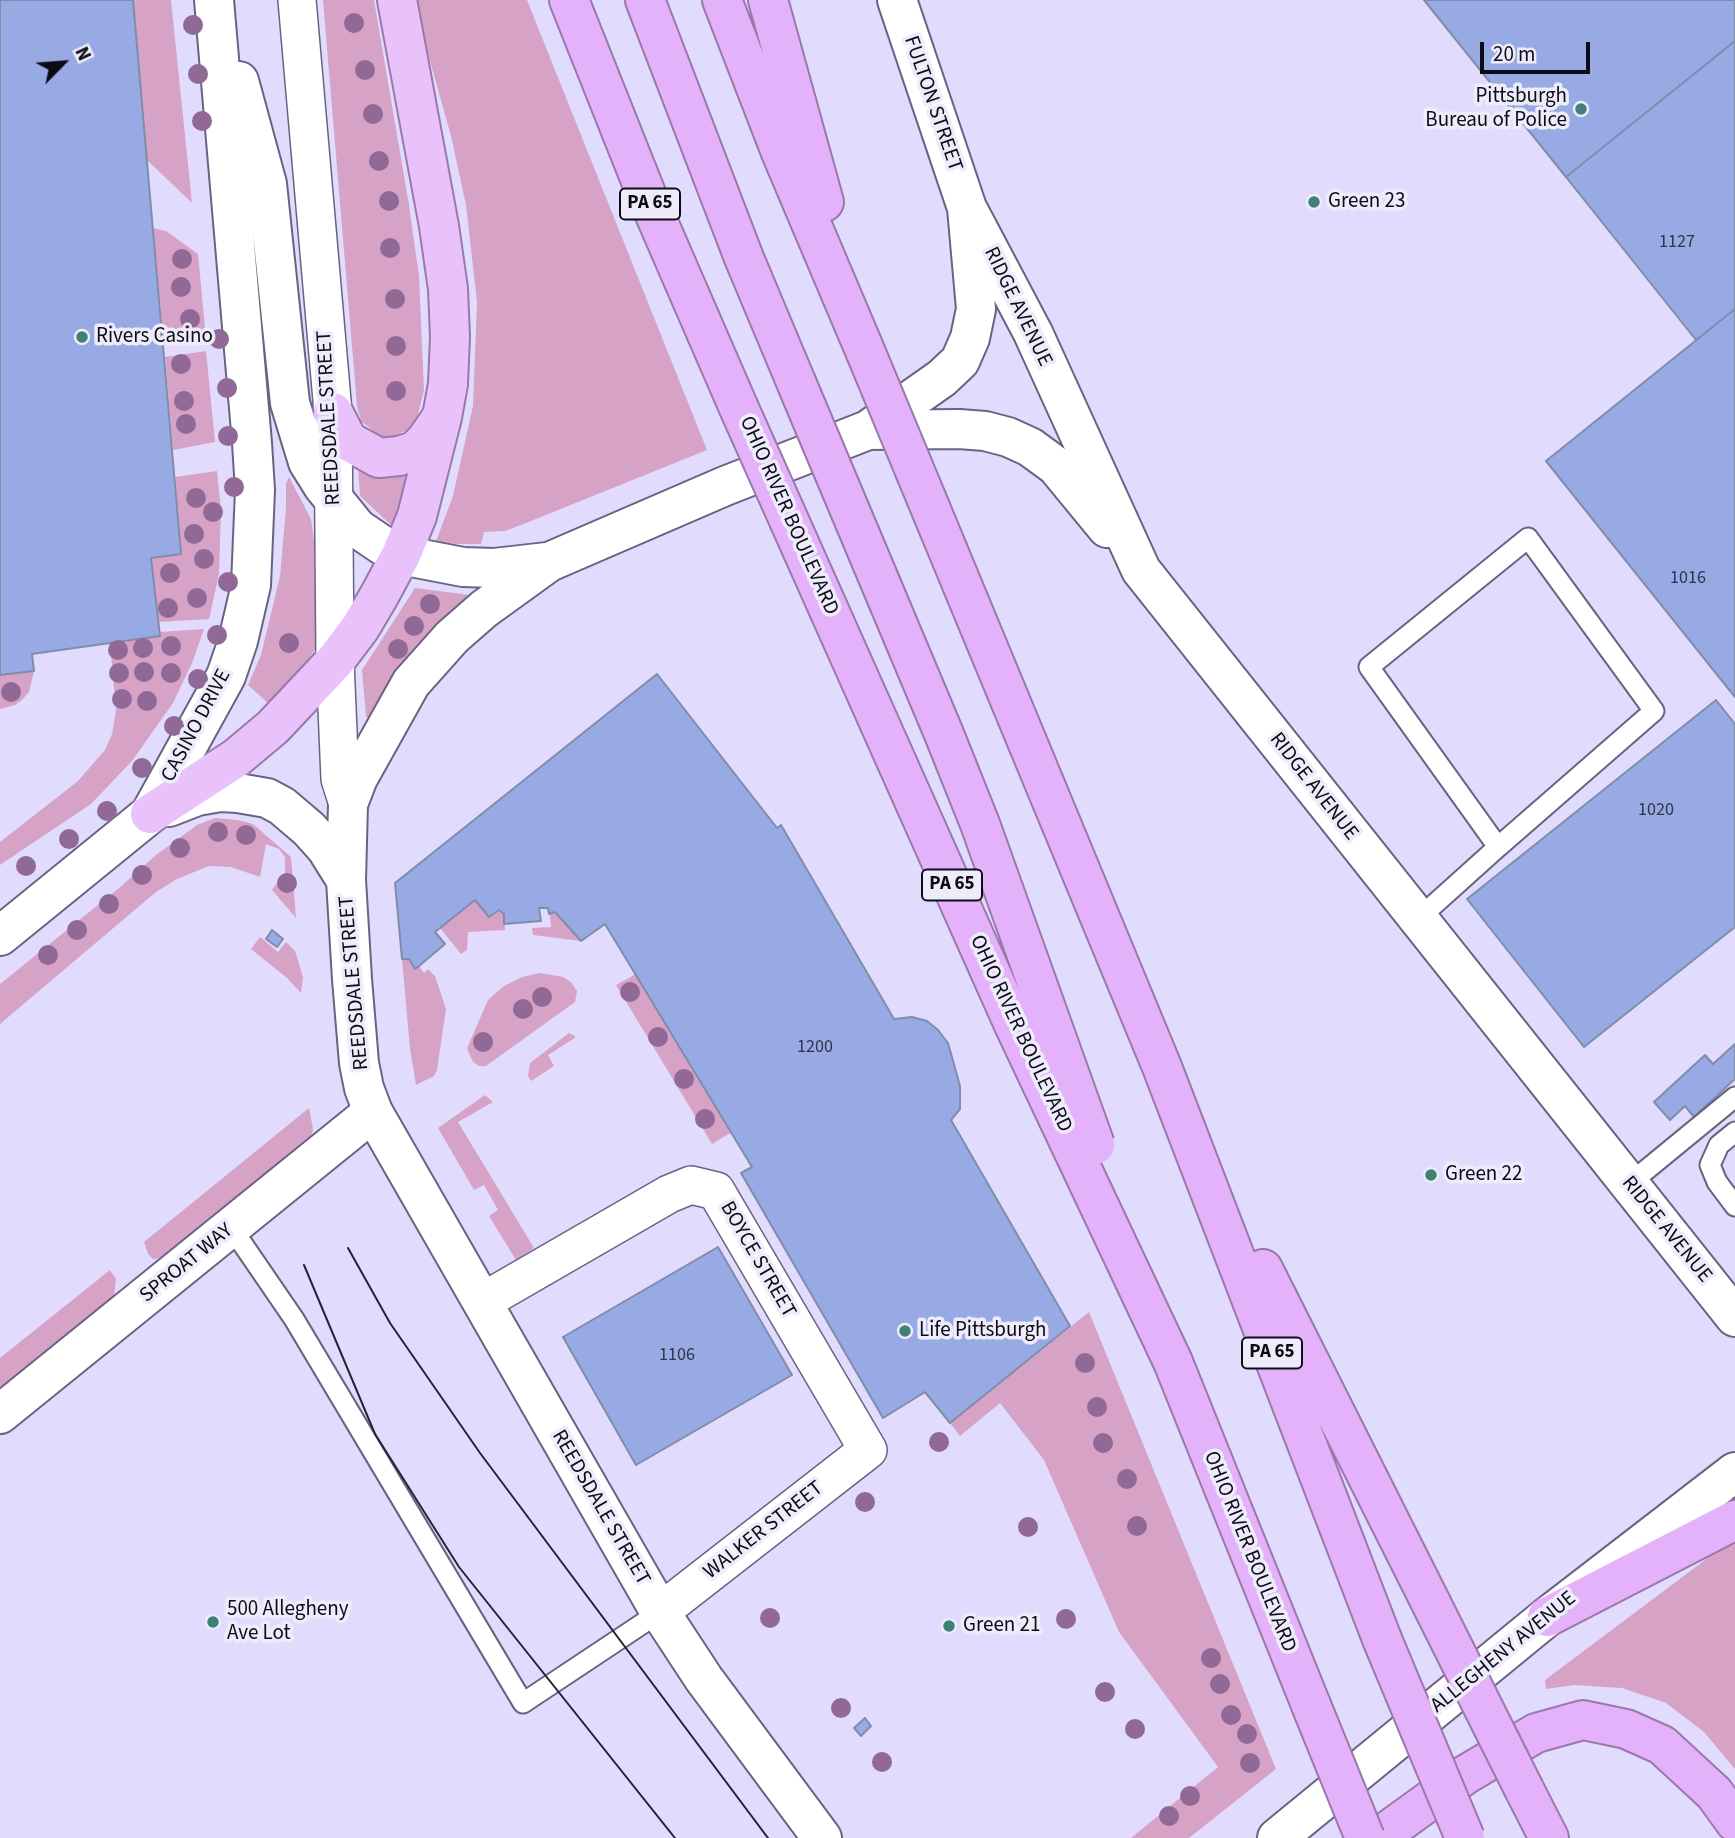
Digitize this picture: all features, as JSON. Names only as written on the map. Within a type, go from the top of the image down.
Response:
[{"type":"highway","points":[[150,814],[236,758],[273,727],[335,661],[360,628],[401,555],[417,516],[448,384],[448,289],[397,0]]},
{"type":"highway","name":"OHIO RIVER BOULEVARD","points":[[569,0],[649,201],[738,406],[1014,1025],[1173,1362],[1365,1838]]},
{"type":"highway","points":[[645,0],[725,209],[980,824],[1173,1362]]},
{"type":"highway","name":"PA 65","points":[[722,0],[780,150],[1162,1067],[1382,1639],[1465,1838]]},
{"type":"highway","points":[[768,0],[866,353]]},
{"type":"highway","points":[[333,412],[348,442],[379,458],[415,451],[442,417]]},
{"type":"highway","points":[[1162,1067],[1549,1838]]},
{"type":"highway","points":[[1547,1617],[1735,1520]]},
{"type":"highway","points":[[1378,1838],[1465,1775],[1536,1733],[1583,1720],[1626,1729],[1662,1745],[1714,1793],[1735,1822]]},
{"type":"highway","points":[[1662,1745],[1694,1792],[1714,1838]]},
{"type":"main road","name":"CASINO DRIVE","points":[[0,936],[150,814],[226,676],[238,641],[251,585],[255,490],[215,0]]},
{"type":"main road","points":[[215,0],[267,184],[289,403],[309,462],[335,504],[356,528],[401,555],[463,568],[494,568],[550,562]]},
{"type":"main road","name":"FULTON STREET","points":[[897,0],[967,208]]},
{"type":"main road","points":[[348,804],[358,778],[411,683],[452,637],[484,609],[550,562],[725,486],[868,430],[923,393],[960,361],[970,338],[976,309],[967,208]]},
{"type":"main road","name":"RIDGE AVENUE","points":[[967,208],[1033,333],[1141,570],[1735,1317]]},
{"type":"main road","points":[[868,430],[985,431],[1030,447],[1056,466],[1141,570]]},
{"type":"main road","points":[[150,814],[197,796],[220,792],[267,798],[282,806],[309,829],[326,848],[346,880]]},
{"type":"main road","name":"REEDSDALE STREET","points":[[348,804],[346,880],[359,1063],[373,1112],[660,1612],[704,1679],[822,1838]]},
{"type":"main road","name":"SPROAT WAY","points":[[0,1414],[373,1112]]},
{"type":"main road","name":"ALLEGHENY AVENUE","points":[[1277,1838],[1547,1617],[1735,1472]]},
{"type":"street","name":"REEDSDALE STREET","points":[[298,0],[333,412],[335,661],[340,779],[348,804]]},
{"type":"street","name":"BOYCE STREET","points":[[482,1302],[669,1194],[691,1185],[716,1191],[868,1450]]},
{"type":"street","name":"WALKER STREET","points":[[660,1612],[868,1450]]},
{"type":"lane","points":[[1418,919],[1654,711],[1528,538],[1369,667],[1498,848]]},
{"type":"lane","points":[[1629,1184],[1735,1097]]},
{"type":"lane","points":[[1735,1132],[1719,1145],[1710,1165],[1717,1182],[1735,1206]]},
{"type":"lane","points":[[231,1227],[294,1319],[523,1703],[660,1612]]},
{"type":"shaded area","points":[[133,0],[171,0],[192,203],[146,159]]},
{"type":"shaded area","points":[[323,0],[374,0],[409,205],[419,276],[424,390],[415,426],[391,438],[381,437],[361,421],[357,406]]},
{"type":"shaded area","points":[[413,0],[527,0],[707,450],[505,531],[484,532],[481,544],[436,541],[453,496],[473,406],[477,302],[466,205],[451,136]]},
{"type":"shaded area","points":[[153,228],[166,231],[198,254],[206,339],[164,344]]},
{"type":"shaded area","points":[[206,351],[215,442],[173,450],[165,357]]},
{"type":"shaded area","points":[[358,467],[409,472],[393,523],[390,524],[360,496]]},
{"type":"shaded area","points":[[217,471],[221,510],[219,574],[209,619],[158,622],[151,558],[181,553],[175,477]]},
{"type":"shaded area","points":[[289,477],[311,519],[314,540],[316,648],[298,677],[270,705],[248,685],[261,655],[280,576],[286,484]]},
{"type":"shaded area","points":[[415,588],[470,595],[442,620],[372,718],[366,717],[362,670]]},
{"type":"shaded area","points":[[204,629],[173,703],[132,761],[91,804],[0,865],[0,842],[78,781],[105,750],[112,734],[116,711],[110,644],[160,636],[159,632]]},
{"type":"shaded area","points":[[34,671],[29,692],[22,700],[0,709],[0,675]]},
{"type":"shaded area","points":[[215,818],[253,824],[291,857],[296,918],[272,890],[285,873],[285,857],[279,849],[266,844],[260,877],[231,867],[209,866],[177,879],[156,892],[0,1024],[0,984],[156,855],[197,825]]},
{"type":"shaded area","points":[[475,900],[504,914],[505,930],[468,932],[467,950],[461,954],[440,928]]},
{"type":"shaded area","points":[[555,912],[581,941],[533,935],[532,928],[551,927],[550,914]]},
{"type":"shaded area","points":[[260,937],[278,952],[286,942],[295,951],[303,977],[301,993],[251,949]]},
{"type":"shaded area","points":[[402,959],[409,959],[415,969],[419,966],[424,973],[428,969],[435,976],[446,1009],[437,1070],[434,1076],[416,1085],[410,1049]]},
{"type":"shaded area","points":[[540,973],[563,977],[571,982],[577,991],[575,1002],[486,1066],[473,1062],[467,1048],[488,1000],[504,986],[522,977]]},
{"type":"shaded area","points":[[636,974],[732,1132],[712,1144],[616,985]]},
{"type":"shaded area","points":[[569,1033],[575,1038],[548,1055],[554,1066],[531,1081],[528,1076],[530,1063]]},
{"type":"shaded area","points":[[485,1095],[493,1102],[458,1122],[534,1248],[516,1260],[489,1216],[498,1210],[484,1185],[474,1190],[438,1128]]},
{"type":"shaded area","points":[[309,1108],[313,1129],[311,1137],[302,1148],[165,1257],[153,1259],[148,1254],[144,1242]]},
{"type":"shaded area","points":[[110,1270],[116,1279],[114,1297],[0,1391],[0,1358]]},
{"type":"shaded area","points":[[1089,1312],[1276,1769],[1189,1838],[1131,1838],[1218,1767],[1119,1632],[1044,1460],[1000,1403],[960,1436],[950,1423]]},
{"type":"shaded area","points":[[1735,1544],[1735,1769],[1704,1732],[1666,1703],[1622,1688],[1574,1685],[1546,1689],[1545,1680],[1717,1551]]},
{"type":"building","name":"Rivers Casino","points":[[0,0],[133,0],[181,554],[151,558],[160,636],[32,654],[34,671],[0,675]]},
{"type":"building","name":"Pittsburgh Bureau of Police","points":[[1424,0],[1735,0],[1735,41],[1566,177]]},
{"type":"building","points":[[1735,41],[1735,309],[1696,340],[1566,177]]},
{"type":"building","points":[[1735,309],[1735,697],[1546,461]]},
{"type":"building","points":[[657,674],[777,828],[781,825],[894,1019],[912,1017],[927,1021],[948,1043],[960,1086],[960,1109],[951,1120],[1070,1326],[950,1423],[925,1392],[883,1418],[741,1173],[752,1167],[605,924],[581,941],[555,912],[549,914],[548,908],[539,908],[541,921],[504,924],[504,914],[499,910],[489,917],[475,900],[435,932],[445,944],[419,966],[415,969],[409,959],[402,959],[395,883]]},
{"type":"building","points":[[1716,700],[1735,724],[1735,927],[1584,1047],[1467,899]]},
{"type":"building","points":[[272,930],[283,939],[277,947],[266,939]]},
{"type":"building","points":[[1735,1044],[1735,1079],[1694,1117],[1685,1106],[1670,1120],[1654,1102],[1705,1055],[1713,1064]]},
{"type":"building","points":[[718,1247],[792,1375],[636,1465],[563,1337]]},
{"type":"building","points":[[865,1718],[871,1726],[861,1736],[854,1728]]},
{"type":"tram line","points":[[348,1248],[390,1323],[480,1453],[768,1838]]},
{"type":"tram line","points":[[304,1265],[375,1434],[459,1567],[675,1838]]},
{"type":"place","name":"Pittsburgh Bureau of Police","points":[[1581,109]]},
{"type":"place","name":"Green 23","points":[[1314,202]]},
{"type":"place","name":"Rivers Casino","points":[[82,337]]},
{"type":"place","name":"Green 22","points":[[1431,1175]]},
{"type":"place","name":"Life Pittsburgh","points":[[905,1331]]},
{"type":"place","name":"500 Allegheny Ave Lot","points":[[213,1622]]},
{"type":"place","name":"Green 21","points":[[949,1626]]}]
